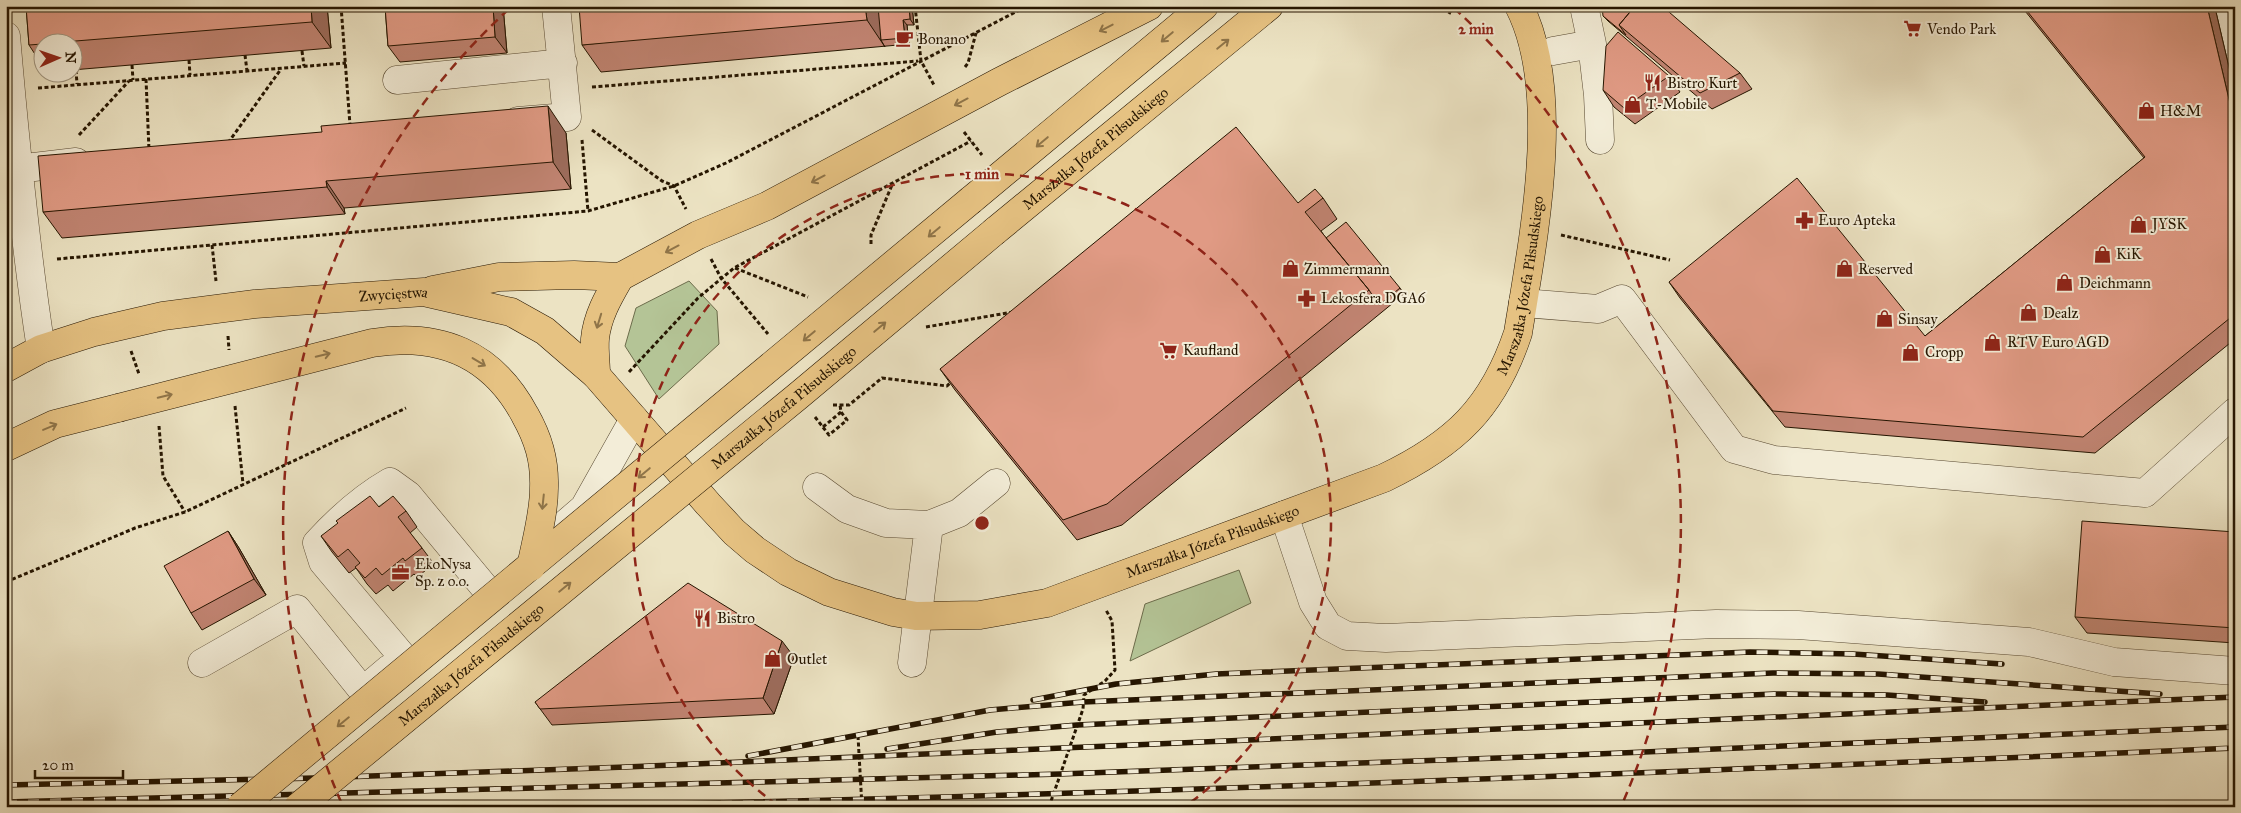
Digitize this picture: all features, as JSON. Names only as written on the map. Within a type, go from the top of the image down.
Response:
[{"type":"main road","points":[[424,292],[499,277],[620,276],[698,235],[767,206],[999,82],[1149,6]]},
{"type":"main road","points":[[240,807],[1204,6]]},
{"type":"main road","name":"Marszałka Józefa Piłsudskiego","points":[[298,807],[790,402],[995,230],[1269,6]]},
{"type":"main road","name":"Marszałka Józefa Piłsudskiego","points":[[708,504],[734,532],[755,550],[788,572],[837,595],[893,612],[916,616],[980,615],[1047,602],[1384,478],[1434,451],[1460,430],[1482,407],[1511,355],[1518,333],[1540,172],[1540,76],[1536,52],[1519,6]]},
{"type":"main road","name":"Marszałka Józefa Piłsudskiego","points":[[1538,6],[1553,51],[1557,86],[1556,120],[1552,144],[1540,172]]},
{"type":"main road","points":[[603,383],[594,339],[598,322],[620,276]]},
{"type":"main road","name":"Zwycięstwa","points":[[6,368],[41,349],[94,332],[163,316],[255,304],[424,292],[511,312],[545,331],[603,383],[708,504]]},
{"type":"main road","points":[[6,447],[55,424],[386,340],[415,340],[440,344],[465,353],[487,366],[505,382],[538,437],[544,487],[531,567]]},
{"type":"street","points":[[497,123],[575,124],[564,76],[556,6]]},
{"type":"street","points":[[1584,6],[1592,44],[1598,95],[1600,140]]},
{"type":"street","points":[[2224,6],[2235,51]]},
{"type":"street","points":[[6,36],[28,262],[41,349]]},
{"type":"street","points":[[1553,51],[1592,44]]},
{"type":"street","points":[[397,80],[564,76]]},
{"type":"street","points":[[18,169],[102,160]]},
{"type":"street","points":[[1523,303],[1598,309],[1622,299],[1734,449],[1774,460],[2145,494],[2235,412]]},
{"type":"street","points":[[202,663],[297,609],[363,691],[584,508],[634,419]]},
{"type":"street","points":[[404,657],[323,562],[317,543],[329,530],[365,500],[390,482],[408,495],[486,589]]},
{"type":"street","points":[[817,487],[847,509],[886,523],[929,525],[959,513],[996,483]]},
{"type":"street","points":[[1284,516],[1313,602],[1328,626],[1347,636],[1386,638],[1716,624],[1798,625],[2029,642],[2114,662],[2235,671]]},
{"type":"street","points":[[912,663],[916,616],[929,525]]},
{"type":"path","points":[[341,6],[351,127]]},
{"type":"path","points":[[915,6],[921,61]]},
{"type":"path","points":[[28,262],[588,211],[674,186],[726,163],[1026,6]]},
{"type":"path","points":[[1449,14],[1453,6]]},
{"type":"path","points":[[962,70],[968,63],[976,32]]},
{"type":"path","points":[[302,51],[304,66]]},
{"type":"path","points":[[245,55],[247,71]]},
{"type":"path","points":[[189,60],[190,75]]},
{"type":"path","points":[[564,76],[921,61]]},
{"type":"path","points":[[11,90],[346,63]]},
{"type":"path","points":[[62,164],[65,150],[131,80],[132,65]]},
{"type":"path","points":[[228,148],[228,140],[282,68]]},
{"type":"path","points":[[146,79],[150,156]]},
{"type":"path","points":[[575,124],[588,211]]},
{"type":"path","points":[[603,383],[734,268],[971,141]]},
{"type":"path","points":[[1560,235],[1670,260]]},
{"type":"path","points":[[826,405],[849,405],[882,378],[947,386],[954,380]]},
{"type":"path","points":[[818,411],[812,416],[829,435],[847,420],[841,412],[840,405]]},
{"type":"path","points":[[6,582],[136,528],[184,512],[406,408]]},
{"type":"path","points":[[823,427],[841,412]]},
{"type":"path","points":[[1048,807],[1083,709],[1084,695],[1105,681],[1115,670],[1112,621],[1104,605]]},
{"type":"path","points":[[858,736],[862,807]]},
{"type":"green space","points":[[689,281],[717,311],[719,344],[659,399],[625,346],[636,308]]},
{"type":"green space","points":[[1239,570],[1251,603],[1130,661],[1145,604]]},
{"type":"building","points":[[26,6],[311,6],[312,22],[82,40],[82,32],[32,32],[32,45],[29,45]]},
{"type":"building","points":[[385,6],[493,6],[495,37],[388,46]]},
{"type":"building","points":[[579,6],[865,6],[867,20],[582,45]]},
{"type":"building","points":[[878,6],[909,6],[910,19],[903,20],[905,38],[881,40]]},
{"type":"building","points":[[1602,6],[1635,6],[1619,25],[1626,35],[1603,16]]},
{"type":"building","points":[[1635,6],[1662,6],[1740,73],[1700,93],[1619,25]]},
{"type":"building","points":[[2023,6],[2207,6],[2235,125],[2235,314],[2083,437],[1773,411],[1669,282],[1797,178],[1925,336],[2145,157]]},
{"type":"building","points":[[1618,32],[1669,76],[1624,108],[1603,90],[1606,46]]},
{"type":"building","points":[[548,106],[553,162],[326,181],[327,187],[43,212],[38,156],[322,132],[321,126]]},
{"type":"building","name":"Kaufland","points":[[1236,127],[1298,203],[1315,189],[1323,198],[1305,212],[1369,290],[1107,504],[1063,520],[940,369]]},
{"type":"building","points":[[1346,222],[1400,288],[1379,305],[1326,238]]},
{"type":"building","points":[[370,496],[379,507],[393,496],[406,511],[398,517],[422,548],[405,561],[403,558],[382,575],[376,568],[365,578],[355,567],[360,563],[348,549],[338,557],[321,536],[338,523],[336,521]]},
{"type":"building","points":[[2082,521],[2235,532],[2235,628],[2075,617]]},
{"type":"building","points":[[228,531],[254,579],[191,613],[164,566]]},
{"type":"building","points":[[688,583],[782,641],[763,698],[540,709],[535,702]]},
{"type":"railway","points":[[1033,700],[1116,684],[1216,674],[1750,652],[1853,654],[2002,664]]},
{"type":"railway","points":[[748,756],[990,710],[1083,702],[1773,673],[1878,674],[2160,694]]},
{"type":"railway","points":[[887,749],[997,732],[1077,725],[1774,694],[1887,695],[1985,702]]},
{"type":"railway","points":[[6,785],[315,778],[626,767],[2235,697]]},
{"type":"railway","points":[[6,802],[1060,774],[1526,757],[2235,727]]},
{"type":"railway","points":[[523,807],[951,797],[1379,783],[2235,748]]},
{"type":"place","name":"Vendo Park","points":[[1913,29]]},
{"type":"place","name":"Bonano","points":[[904,39]]},
{"type":"place","name":"Bistro Kurt","points":[[1653,83]]},
{"type":"place","name":"T-Mobile","points":[[1632,104]]},
{"type":"place","name":"H&M","points":[[2146,111]]},
{"type":"place","name":"Euro Apteka","points":[[1804,220]]},
{"type":"place","name":"JYSK","points":[[2138,224]]},
{"type":"place","name":"KiK","points":[[2102,254]]},
{"type":"place","name":"Zimmermann","points":[[1290,269]]},
{"type":"place","name":"Reserved","points":[[1844,269]]},
{"type":"place","name":"Deichmann","points":[[2065,283]]},
{"type":"place","name":"Lekosfera DGA6","points":[[1307,298]]},
{"type":"place","name":"Dealz","points":[[2029,313]]},
{"type":"place","name":"Sinsay","points":[[1884,319]]},
{"type":"place","name":"RTV Euro AGD","points":[[1993,342]]},
{"type":"place","name":"Kaufland","points":[[1169,350]]},
{"type":"place","name":"Cropp","points":[[1911,352]]},
{"type":"place","name":"EkoNysa Sp. z o.o.","points":[[401,573]]},
{"type":"place","name":"Bistro","points":[[703,618]]},
{"type":"place","name":"Outlet","points":[[773,659]]}]
